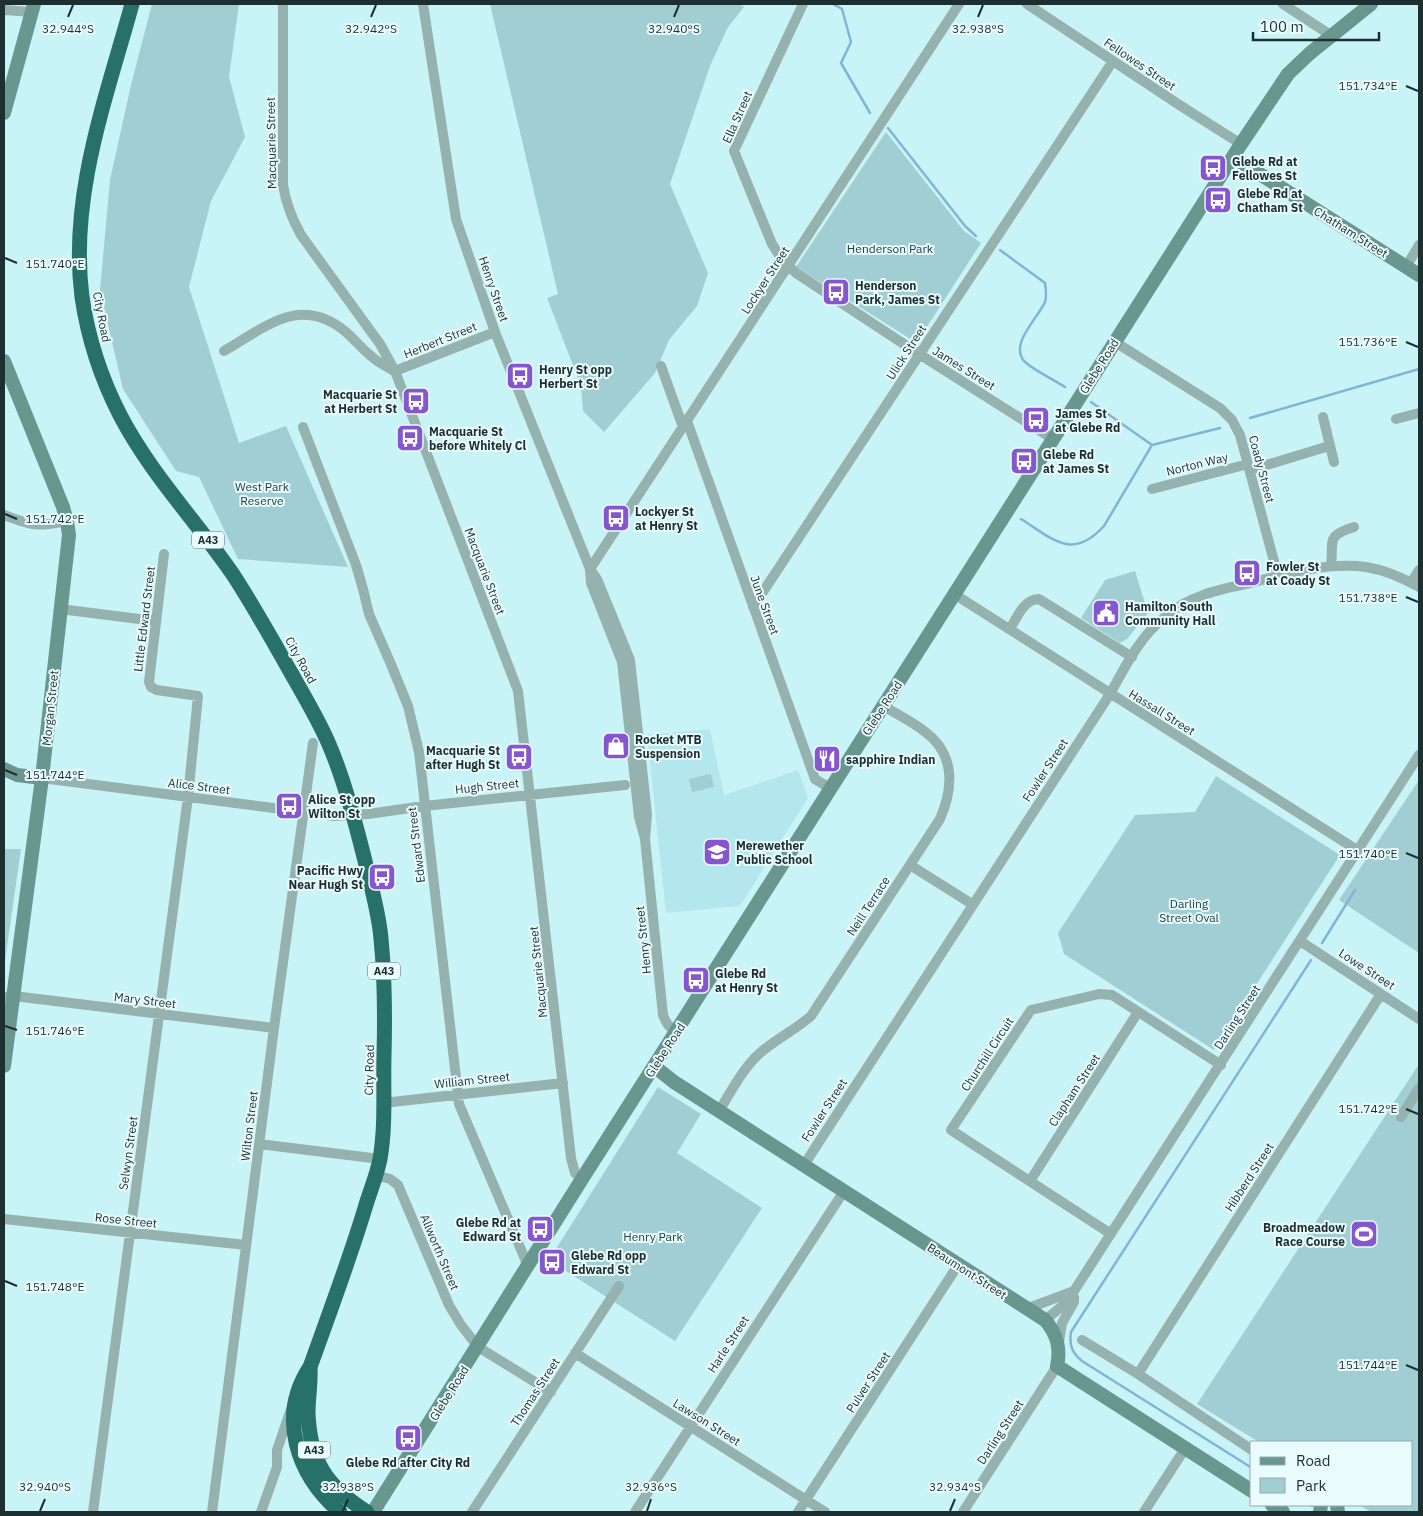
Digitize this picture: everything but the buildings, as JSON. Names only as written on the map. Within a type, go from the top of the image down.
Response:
[{"type":"highway","name":"City Road","points":[[132,4],[90,155],[82,196],[79,230],[79,266],[84,309],[94,351],[120,416],[134,439],[245,593],[312,710],[334,756],[375,901],[381,936],[384,979],[383,1132],[380,1159],[310,1367],[300,1382],[294,1423],[298,1452],[310,1479],[323,1496],[340,1512]]},
{"type":"highway","name":"City Road","points":[[310,1367],[308,1413],[316,1457],[327,1478],[339,1492],[367,1512]]},
{"type":"street","name":"Macquarie Street","points":[[283,4],[283,176],[286,202],[292,219],[301,235],[380,344],[395,372],[518,691],[531,794],[570,1158],[575,1174],[582,1179]]},
{"type":"street","name":"Henry Street","points":[[423,4],[456,219],[495,332],[590,569],[591,583],[622,662],[639,817],[645,839],[664,1014],[666,1022],[677,1032]]},
{"type":"street","name":"Ella Street","points":[[788,266],[779,257],[772,244],[734,151],[803,4]]},
{"type":"street","name":"Lockyer Street","points":[[590,569],[959,4]]},
{"type":"street","name":"Fellowes Street","points":[[1027,4],[1241,144]]},
{"type":"street","points":[[1283,4],[1332,36]]},
{"type":"street","name":"Glebe Road","points":[[373,1512],[582,1179],[1233,156],[1288,74],[1309,54],[1371,4]]},
{"type":"street","points":[[4,10],[33,8],[4,113]]},
{"type":"street","name":"Ulick Street","points":[[753,607],[1113,61]]},
{"type":"street","name":"Chatham Street","points":[[1233,156],[1419,275]]},
{"type":"street","points":[[1406,266],[1419,245]]},
{"type":"street","name":"James Street","points":[[788,266],[919,354],[1053,439]]},
{"type":"street","points":[[224,351],[286,316],[302,314],[318,316],[332,322],[345,331],[373,358],[395,372]]},
{"type":"street","name":"Herbert Street","points":[[395,372],[495,332]]},
{"type":"street","name":"Coady Street","points":[[1115,342],[1228,414],[1237,427],[1278,576]]},
{"type":"street","name":"Morgan Street","points":[[4,361],[67,521],[69,535],[42,778],[8,997],[4,1066]]},
{"type":"street","name":"June Street","points":[[661,366],[685,424],[815,779],[831,789]]},
{"type":"street","points":[[1396,419],[1419,413]]},
{"type":"street","points":[[1323,417],[1334,462]]},
{"type":"street","name":"Edward Street","points":[[303,427],[356,565],[369,614],[408,706],[419,752],[458,1104],[528,1266]]},
{"type":"street","name":"Norton Way","points":[[1152,489],[1249,467],[1329,446]]},
{"type":"street","points":[[4,515],[41,526],[67,521]]},
{"type":"street","points":[[1332,566],[1331,545],[1336,535],[1354,527]]},
{"type":"street","name":"Little Edward Street","points":[[164,554],[149,682],[157,690],[198,696],[188,797]]},
{"type":"street","name":"Fowler Street","points":[[804,1165],[1110,694],[1132,657],[1150,632],[1164,617],[1189,602],[1214,592],[1278,576],[1332,566],[1367,567],[1399,576],[1415,585]]},
{"type":"street","points":[[1415,585],[1419,570]]},
{"type":"street","name":"Hassall Street","points":[[954,594],[1357,850]]},
{"type":"street","points":[[1010,629],[1026,603],[1032,599],[1039,599],[1132,657]]},
{"type":"street","points":[[60,609],[155,621]]},
{"type":"street","name":"Neill Terrace","points":[[719,1111],[760,1053],[811,1016],[940,819],[947,802],[951,779],[947,761],[938,744],[925,731],[883,706]]},
{"type":"street","name":"Wilton Street","points":[[212,1512],[274,1028],[313,743]]},
{"type":"street","name":"Darling Street","points":[[1044,1320],[1066,1303],[1074,1291],[1419,756]]},
{"type":"street","points":[[4,769],[17,774],[42,778]]},
{"type":"street","name":"Alice Street","points":[[42,778],[335,816],[352,815]]},
{"type":"street","name":"Hugh Street","points":[[352,815],[625,785]]},
{"type":"street","name":"Selwyn Street","points":[[93,1512],[188,797]]},
{"type":"street","points":[[910,865],[972,904]]},
{"type":"street","name":"Lowe Street","points":[[1300,941],[1419,1019]]},
{"type":"street","name":"Churchill Circuit","points":[[1111,1234],[951,1130],[1031,1010],[1099,994],[1112,995],[1220,1065]]},
{"type":"street","name":"Hibberd Street","points":[[1138,1374],[1382,994]]},
{"type":"street","name":"Mary Street","points":[[8,997],[274,1028]]},
{"type":"street","name":"Clapham Street","points":[[1030,1181],[1138,1012]]},
{"type":"street","name":"Beaumont Street","points":[[655,1067],[674,1082],[1044,1320],[1054,1333],[1058,1344]]},
{"type":"street","name":"William Street","points":[[383,1103],[563,1082]]},
{"type":"street","points":[[1401,1117],[1419,1088]]},
{"type":"street","points":[[259,1144],[380,1159]]},
{"type":"street","name":"Allworth Street","points":[[375,1174],[390,1179],[398,1186],[449,1305],[461,1326],[478,1346],[551,1392]]},
{"type":"street","name":"Harle Street","points":[[635,1512],[844,1191]]},
{"type":"street","name":"Rose Street","points":[[4,1219],[246,1245]]},
{"type":"street","name":"Pulver Street","points":[[798,1512],[958,1265]]},
{"type":"street","name":"Thomas Street","points":[[472,1512],[619,1286]]},
{"type":"street","points":[[1026,1309],[1074,1291]]},
{"type":"street","name":"Darling Street","points":[[1058,1344],[1063,1321],[1074,1302],[1074,1291]]},
{"type":"street","points":[[1082,1340],[1138,1374],[1250,1449]]},
{"type":"street","points":[[1058,1344],[1059,1358],[1057,1366],[1250,1491]]},
{"type":"street","name":"Lawson Street","points":[[575,1353],[825,1512]]},
{"type":"street","name":"Darling Street","points":[[962,1512],[1057,1366]]},
{"type":"street","points":[[260,1512],[277,1467],[276,1450],[300,1382]]},
{"type":"street","points":[[1144,1512],[1186,1448]]},
{"type":"shaded area","name":"Merewether Public School","points":[[710,729],[724,795],[798,770],[808,798],[740,906],[666,913],[647,735]]},
{"type":"green space","name":"West Park Reserve","points":[[152,4],[239,4],[229,77],[245,137],[211,201],[189,287],[239,443],[286,426],[348,567],[238,559],[199,477],[176,471],[123,389],[100,290],[110,180],[131,85]]},
{"type":"green space","points":[[490,4],[739,4],[744,7],[728,27],[710,66],[670,184],[708,273],[697,306],[669,340],[655,373],[604,432],[583,411],[581,386],[547,298],[558,294]]},
{"type":"green space","name":"Henderson Park","points":[[886,132],[964,231],[981,243],[917,340],[912,340],[796,267]]},
{"type":"green space","points":[[1135,571],[1148,613],[1127,639],[1120,643],[1081,618],[1105,580]]},
{"type":"green space","points":[[711,774],[714,787],[692,792],[689,779]]},
{"type":"green space","name":"Darling Street Oval","points":[[1216,776],[1340,855],[1214,1050],[1064,954],[1058,933],[1135,815],[1195,812]]},
{"type":"green space","points":[[1419,780],[1419,953],[1339,900]]},
{"type":"green space","points":[[4,849],[21,849],[4,968]]},
{"type":"green space","name":"Broadmeadow Race Course","points":[[1419,1064],[1419,1512],[1371,1512],[1361,1506],[1413,1506],[1413,1441],[1257,1441],[1197,1404]]},
{"type":"green space","name":"Henry Park","points":[[658,1087],[701,1114],[677,1153],[762,1208],[675,1341],[549,1260]]},
{"type":"waterway","points":[[833,4],[842,9],[851,42],[841,63],[870,113]]},
{"type":"waterway","points":[[888,128],[965,226],[976,236]]},
{"type":"waterway","points":[[1000,250],[1045,283],[1045,302],[1022,340],[1021,355],[1029,365],[1065,387]]},
{"type":"waterway","points":[[1250,418],[1419,369]]},
{"type":"waterway","points":[[1091,402],[1152,445]]},
{"type":"waterway","points":[[1021,519],[1062,543],[1072,544],[1093,537],[1104,526],[1152,445],[1220,428]]},
{"type":"waterway","points":[[1322,943],[1355,890]]},
{"type":"waterway","points":[[1250,1467],[1082,1361],[1072,1348],[1070,1341],[1071,1332],[1311,960]]},
{"type":"place","name":"Glebe Rd at Fellowes St","points":[[1213,168]]},
{"type":"place","name":"Glebe Rd at Chatham St","points":[[1218,200]]},
{"type":"place","name":"Henderson Park, James St","points":[[836,292]]},
{"type":"place","name":"Henry St opp Herbert St","points":[[520,376]]},
{"type":"place","name":"Macquarie St at Herbert St","points":[[416,401]]},
{"type":"place","name":"James St at Glebe Rd","points":[[1036,420]]},
{"type":"place","name":"Macquarie St before Whitely Cl","points":[[410,438]]},
{"type":"place","name":"Glebe Rd at James St","points":[[1024,461]]},
{"type":"place","name":"Lockyer St at Henry St","points":[[616,518]]},
{"type":"place","name":"Fowler St at Coady St","points":[[1247,573]]},
{"type":"place","name":"Hamilton South Community Hall","points":[[1106,613]]},
{"type":"place","name":"Rocket MTB Suspension","points":[[616,746]]},
{"type":"place","name":"Macquarie St after Hugh St","points":[[519,757]]},
{"type":"place","name":"sapphire Indian","points":[[827,759]]},
{"type":"place","name":"Alice St opp Wilton St","points":[[289,806]]},
{"type":"place","name":"Merewether Public School","points":[[717,852]]},
{"type":"place","name":"Pacific Hwy Near Hugh St","points":[[382,877]]},
{"type":"place","name":"Glebe Rd at Henry St","points":[[696,980]]},
{"type":"place","name":"Glebe Rd at Edward St","points":[[540,1229]]},
{"type":"place","name":"Broadmeadow Race Course","points":[[1364,1234]]},
{"type":"place","name":"Glebe Rd opp Edward St","points":[[552,1262]]},
{"type":"place","name":"Glebe Rd after City Rd","points":[[408,1438]]}]
